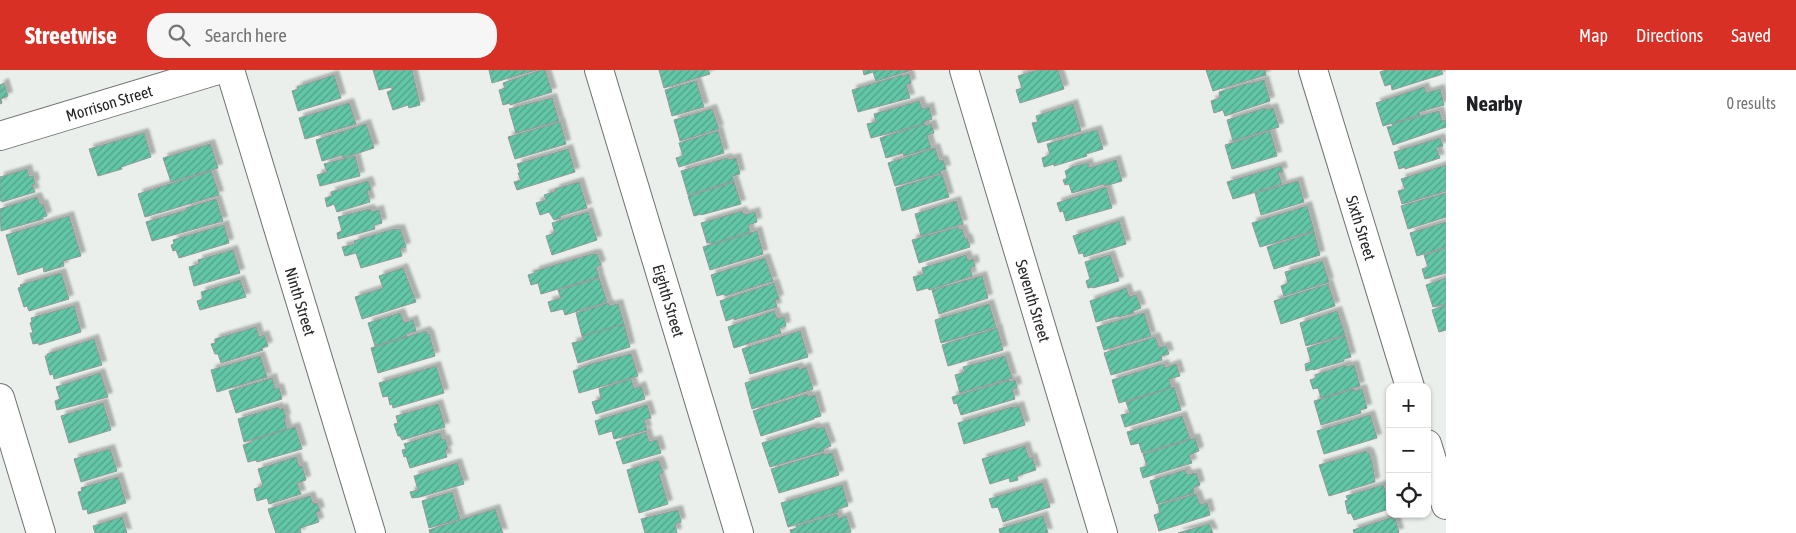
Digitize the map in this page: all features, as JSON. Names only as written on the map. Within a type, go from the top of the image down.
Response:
[{"type":"street","name":"Morrison Street","points":[[0,136],[218,70]]},
{"type":"street","name":"Ninth Street","points":[[230,70],[371,533]]},
{"type":"street","name":"Eighth Street","points":[[599,70],[739,533]]},
{"type":"street","name":"Seventh Street","points":[[964,70],[1103,533]]},
{"type":"street","name":"Sixth Street","points":[[1313,70],[1409,383]]},
{"type":"street","points":[[0,398],[41,533]]},
{"type":"street","points":[[1431,457],[1446,505]]},
{"type":"building","points":[[373,70],[412,70],[420,105],[409,108],[408,105],[393,110],[387,92],[392,90],[392,87],[379,90]]},
{"type":"building","points":[[489,70],[536,70],[492,83]]},
{"type":"building","points":[[545,70],[552,92],[510,105],[510,103],[503,105],[499,90],[505,88],[503,83]]},
{"type":"building","points":[[659,70],[708,70],[710,74],[664,88]]},
{"type":"building","points":[[863,70],[912,70],[876,81],[873,72],[864,75]]},
{"type":"building","points":[[1038,70],[1058,70],[1064,89],[1020,103],[1016,90],[1022,88],[1018,76]]},
{"type":"building","points":[[1206,70],[1265,70],[1266,75],[1213,91]]},
{"type":"building","points":[[1386,70],[1441,70],[1443,74],[1392,90],[1391,84],[1385,86],[1380,72]]},
{"type":"building","points":[[909,74],[911,83],[906,85],[910,98],[858,112],[852,90]]},
{"type":"building","points":[[334,75],[341,98],[298,111],[292,91],[298,89],[297,87]]},
{"type":"building","points":[[1264,80],[1270,101],[1225,116],[1223,110],[1214,113],[1211,101],[1220,98],[1219,92]]},
{"type":"building","points":[[696,81],[704,107],[672,116],[665,90]]},
{"type":"building","points":[[4,83],[8,96],[1,99],[2,103],[0,104],[0,85]]},
{"type":"building","points":[[1424,87],[1426,93],[1440,89],[1444,105],[1419,112],[1420,115],[1383,126],[1376,103]]},
{"type":"building","points":[[552,98],[559,121],[516,133],[509,109]]},
{"type":"building","points":[[919,101],[922,109],[929,107],[932,119],[924,122],[924,124],[871,138],[867,124],[876,122],[874,114]]},
{"type":"building","points":[[349,103],[356,124],[305,139],[299,118]]},
{"type":"building","points":[[1073,104],[1081,131],[1038,143],[1032,123],[1038,122],[1036,116]]},
{"type":"building","points":[[1265,108],[1266,110],[1273,108],[1279,127],[1233,141],[1227,120]]},
{"type":"building","points":[[712,109],[719,129],[680,141],[674,120]]},
{"type":"building","points":[[1439,111],[1442,121],[1446,120],[1446,127],[1393,145],[1387,127]]},
{"type":"building","points":[[560,122],[566,144],[515,159],[508,137]]},
{"type":"building","points":[[366,124],[374,148],[343,158],[342,155],[322,161],[316,140]]},
{"type":"building","points":[[924,124],[925,126],[931,124],[934,133],[927,135],[931,148],[904,156],[903,153],[886,158],[880,138]]},
{"type":"building","points":[[1097,130],[1103,149],[1086,154],[1087,156],[1054,166],[1054,164],[1044,167],[1042,158],[1050,155],[1047,144]]},
{"type":"building","points":[[718,131],[724,153],[679,167],[676,158],[683,156],[679,143]]},
{"type":"building","points":[[1270,131],[1277,156],[1232,169],[1225,145]]},
{"type":"building","points":[[144,133],[151,157],[121,167],[122,169],[98,176],[89,149]]},
{"type":"building","points":[[1440,138],[1443,146],[1436,148],[1440,158],[1405,169],[1405,167],[1399,169],[1394,152]]},
{"type":"building","points":[[210,144],[218,168],[171,182],[163,158]]},
{"type":"building","points":[[935,148],[939,161],[943,160],[946,169],[940,171],[941,173],[895,186],[888,163]]},
{"type":"building","points":[[568,149],[575,172],[517,190],[514,182],[521,180],[517,164]]},
{"type":"building","points":[[355,156],[360,176],[320,186],[317,175],[327,172],[324,164]]},
{"type":"building","points":[[727,158],[728,160],[736,158],[740,174],[732,176],[734,181],[688,195],[681,171]]},
{"type":"building","points":[[1116,160],[1122,181],[1072,193],[1069,184],[1065,185],[1063,180],[1067,178],[1065,171],[1072,167],[1088,163],[1089,168]]},
{"type":"building","points":[[1446,165],[1446,191],[1402,204],[1398,191],[1405,189],[1401,179]]},
{"type":"building","points":[[1281,166],[1283,172],[1278,173],[1282,184],[1233,199],[1227,182]]},
{"type":"building","points":[[27,169],[29,177],[33,176],[35,184],[32,185],[35,192],[2,202],[0,200],[0,177]]},
{"type":"building","points":[[211,171],[219,195],[145,217],[138,194]]},
{"type":"building","points":[[942,174],[949,197],[902,211],[896,188]]},
{"type":"building","points":[[368,181],[371,190],[367,191],[370,202],[337,212],[334,204],[327,207],[325,198],[332,196],[331,192]]},
{"type":"building","points":[[1298,181],[1304,202],[1261,215],[1255,193]]},
{"type":"building","points":[[579,182],[587,208],[560,216],[561,218],[554,220],[549,212],[540,215],[536,203],[546,200],[544,195],[556,191],[555,189]]},
{"type":"building","points":[[734,182],[741,204],[694,216],[688,196]]},
{"type":"building","points":[[1106,187],[1112,208],[1066,221],[1063,211],[1060,212],[1057,203]]},
{"type":"building","points":[[1446,193],[1446,217],[1408,229],[1401,206]]},
{"type":"building","points":[[37,197],[40,205],[43,204],[47,216],[43,217],[43,219],[1,231],[0,209]]},
{"type":"building","points":[[216,199],[223,221],[152,241],[146,222]]},
{"type":"building","points":[[956,201],[963,224],[921,236],[915,214]]},
{"type":"building","points":[[1307,206],[1314,231],[1260,247],[1252,223]]},
{"type":"building","points":[[370,209],[371,212],[379,210],[382,223],[374,225],[375,229],[338,239],[337,233],[342,231],[338,217]]},
{"type":"building","points":[[742,211],[744,215],[755,212],[757,222],[748,225],[750,232],[712,244],[711,242],[707,243],[701,223]]},
{"type":"building","points":[[588,212],[597,240],[552,255],[546,236],[555,233],[552,223]]},
{"type":"building","points":[[69,216],[81,256],[63,261],[64,266],[44,272],[43,267],[18,275],[6,235]]},
{"type":"building","points":[[1119,221],[1126,244],[1084,257],[1083,253],[1079,254],[1073,236]]},
{"type":"building","points":[[1446,222],[1446,247],[1417,256],[1410,233]]},
{"type":"building","points":[[224,225],[229,243],[179,258],[176,250],[173,251],[171,245],[174,244],[173,240]]},
{"type":"building","points":[[958,227],[959,230],[962,229],[970,247],[919,263],[912,240]]},
{"type":"building","points":[[394,229],[400,229],[406,247],[400,249],[402,256],[361,268],[356,253],[345,256],[342,247],[355,244],[354,241]]},
{"type":"building","points":[[757,231],[763,254],[710,270],[703,247]]},
{"type":"building","points":[[1314,232],[1320,255],[1274,269],[1267,247]]},
{"type":"building","points":[[1446,248],[1446,273],[1425,279],[1422,269],[1428,267],[1424,255]]},
{"type":"building","points":[[233,250],[240,273],[194,286],[189,267],[199,264],[198,260]]},
{"type":"building","points":[[597,254],[601,265],[596,267],[599,277],[541,294],[538,283],[531,285],[528,275],[535,273],[535,271]]},
{"type":"building","points":[[966,255],[968,261],[973,259],[975,266],[970,268],[972,276],[929,290],[928,288],[917,291],[913,277],[924,274],[922,268]]},
{"type":"building","points":[[1110,255],[1119,281],[1088,288],[1086,281],[1090,279],[1085,262]]},
{"type":"building","points":[[765,258],[773,281],[725,296],[724,294],[717,296],[711,275]]},
{"type":"building","points":[[1322,261],[1329,282],[1284,296],[1281,286],[1288,283],[1285,272]]},
{"type":"building","points":[[403,268],[416,302],[362,319],[355,297],[383,288],[379,276]]},
{"type":"building","points":[[61,273],[69,299],[29,311],[27,306],[24,307],[18,288],[21,287],[20,285]]},
{"type":"building","points":[[982,276],[988,298],[939,314],[932,290]]},
{"type":"building","points":[[599,278],[607,302],[565,315],[563,309],[551,312],[548,302],[561,298],[558,290]]},
{"type":"building","points":[[1446,278],[1446,304],[1433,307],[1426,285]]},
{"type":"building","points":[[240,280],[246,297],[200,310],[197,301],[203,299],[201,292]]},
{"type":"building","points":[[774,283],[779,299],[775,300],[777,307],[726,321],[720,301]]},
{"type":"building","points":[[1328,284],[1335,306],[1281,324],[1274,301]]},
{"type":"building","points":[[1126,288],[1129,297],[1136,295],[1141,308],[1133,311],[1134,313],[1096,322],[1090,301]]},
{"type":"building","points":[[608,303],[609,306],[618,304],[624,324],[582,336],[576,313]]},
{"type":"building","points":[[989,304],[996,327],[941,343],[935,320]]},
{"type":"building","points":[[1446,305],[1446,330],[1439,332],[1432,310]]},
{"type":"building","points":[[74,306],[81,332],[39,345],[38,343],[33,344],[30,333],[33,333],[30,323],[32,322],[31,318]]},
{"type":"building","points":[[774,311],[777,319],[784,317],[786,326],[779,328],[781,333],[734,348],[728,327]]},
{"type":"building","points":[[1337,311],[1345,335],[1306,346],[1300,323]]},
{"type":"building","points":[[400,313],[404,323],[413,320],[416,331],[406,334],[407,336],[375,346],[368,323]]},
{"type":"building","points":[[1144,313],[1151,336],[1104,350],[1097,327]]},
{"type":"building","points":[[624,324],[630,347],[578,363],[572,343],[584,340],[582,336]]},
{"type":"building","points":[[256,327],[259,337],[264,335],[268,346],[262,348],[263,350],[221,363],[218,354],[215,354],[211,344],[215,343],[215,339]]},
{"type":"building","points":[[997,328],[1003,350],[948,366],[942,345]]},
{"type":"building","points":[[426,331],[429,334],[435,356],[378,373],[371,348]]},
{"type":"building","points":[[800,331],[808,357],[750,374],[742,349]]},
{"type":"building","points":[[1345,336],[1351,357],[1344,359],[1344,361],[1306,371],[1305,364],[1311,362],[1307,348]]},
{"type":"building","points":[[1155,337],[1159,348],[1166,346],[1169,354],[1161,356],[1162,360],[1111,375],[1104,353]]},
{"type":"building","points":[[94,339],[102,365],[54,379],[53,374],[50,375],[45,356],[47,354]]},
{"type":"building","points":[[631,354],[638,376],[579,393],[573,371],[591,364]]},
{"type":"building","points":[[260,356],[267,377],[217,392],[211,370]]},
{"type":"building","points":[[1005,356],[1012,378],[960,393],[955,375],[965,372],[963,367]]},
{"type":"building","points":[[1164,364],[1165,368],[1176,364],[1180,376],[1169,379],[1171,388],[1119,403],[1112,380]]},
{"type":"building","points":[[1346,365],[1346,367],[1354,365],[1360,386],[1321,398],[1318,388],[1313,389],[1310,380],[1316,378],[1315,375]]},
{"type":"building","points":[[436,366],[444,393],[393,408],[392,404],[390,405],[388,396],[383,397],[379,383]]},
{"type":"building","points":[[798,367],[799,370],[806,367],[813,389],[752,409],[745,383]]},
{"type":"building","points":[[100,373],[108,397],[57,410],[55,401],[60,399],[56,387]]},
{"type":"building","points":[[272,378],[275,389],[279,388],[282,399],[236,413],[229,391]]},
{"type":"building","points":[[631,379],[634,389],[641,386],[645,399],[596,414],[592,402],[601,399],[599,389]]},
{"type":"building","points":[[1009,380],[1010,382],[1015,380],[1017,388],[1012,389],[1015,399],[961,415],[957,403],[954,404],[952,397]]},
{"type":"building","points":[[1174,387],[1181,410],[1125,427],[1121,415],[1130,413],[1126,402]]},
{"type":"building","points":[[1354,389],[1354,391],[1362,389],[1367,408],[1360,410],[1361,413],[1321,425],[1314,401]]},
{"type":"building","points":[[807,394],[808,397],[815,395],[821,416],[761,436],[753,411]]},
{"type":"building","points":[[103,403],[111,430],[69,443],[61,416]]},
{"type":"building","points":[[438,404],[445,427],[402,440],[398,436],[394,424],[398,423],[396,416]]},
{"type":"building","points":[[647,405],[651,418],[644,420],[647,430],[614,439],[612,431],[599,435],[595,421]]},
{"type":"building","points":[[1019,406],[1025,425],[964,444],[958,423]]},
{"type":"building","points":[[278,407],[279,410],[283,408],[287,429],[244,442],[238,419]]},
{"type":"building","points":[[1370,415],[1377,438],[1324,454],[1317,431]]},
{"type":"building","points":[[1182,416],[1190,439],[1142,453],[1139,443],[1131,445],[1127,432]]},
{"type":"building","points":[[295,427],[302,449],[257,462],[256,460],[248,462],[243,445],[252,442],[252,440]]},
{"type":"building","points":[[815,427],[816,429],[824,427],[831,446],[823,449],[824,451],[770,467],[762,443]]},
{"type":"building","points":[[646,432],[649,442],[657,440],[661,453],[623,464],[616,442]]},
{"type":"building","points":[[440,433],[442,440],[445,439],[448,449],[445,450],[447,457],[410,468],[402,450],[406,449],[404,444]]},
{"type":"building","points":[[1195,438],[1199,451],[1189,455],[1192,463],[1143,478],[1140,468],[1147,466],[1143,454]]},
{"type":"building","points":[[1025,446],[1029,459],[1032,457],[1036,470],[1017,476],[1018,480],[1010,482],[1009,478],[990,484],[982,459]]},
{"type":"building","points":[[110,449],[117,471],[81,482],[74,459]]},
{"type":"building","points":[[1366,451],[1369,453],[1372,462],[1375,482],[1329,496],[1319,465]]},
{"type":"building","points":[[824,453],[825,455],[832,453],[839,475],[779,493],[771,469]]},
{"type":"building","points":[[296,457],[299,467],[302,466],[306,480],[297,483],[301,494],[269,504],[267,498],[257,501],[254,489],[263,486],[258,469]]},
{"type":"building","points":[[659,461],[663,473],[659,474],[668,504],[639,513],[627,470]]},
{"type":"building","points":[[457,463],[464,484],[412,498],[410,492],[418,490],[414,476]]},
{"type":"building","points":[[1185,470],[1187,475],[1196,473],[1200,485],[1193,488],[1194,493],[1157,504],[1150,481]]},
{"type":"building","points":[[118,477],[126,503],[88,514],[87,509],[83,510],[78,492],[82,491],[81,488]]},
{"type":"building","points":[[1042,483],[1050,507],[1003,522],[998,507],[992,508],[989,499]]},
{"type":"building","points":[[842,485],[848,506],[838,509],[838,512],[788,527],[781,503]]},
{"type":"building","points":[[1383,485],[1386,493],[1386,510],[1354,520],[1351,513],[1348,514],[1345,501],[1348,500],[1346,496]]},
{"type":"building","points":[[452,492],[460,519],[429,528],[422,501]]},
{"type":"building","points":[[1196,494],[1200,505],[1207,503],[1210,515],[1159,531],[1154,515],[1160,513],[1158,505]]},
{"type":"building","points":[[310,496],[313,504],[317,503],[320,511],[316,512],[319,522],[300,528],[301,533],[276,533],[268,509]]},
{"type":"building","points":[[495,509],[503,533],[430,533],[429,530]]},
{"type":"building","points":[[678,510],[681,522],[675,524],[677,533],[645,533],[641,519]]},
{"type":"building","points":[[837,514],[838,519],[846,516],[851,532],[791,533],[790,530],[797,528],[796,526]]},
{"type":"building","points":[[1043,516],[1048,533],[1000,533],[999,529]]},
{"type":"building","points":[[122,517],[127,533],[95,533],[93,526]]},
{"type":"building","points":[[1393,518],[1399,532],[1354,533],[1353,530]]},
{"type":"building","points":[[1209,524],[1213,533],[1178,533]]}]
